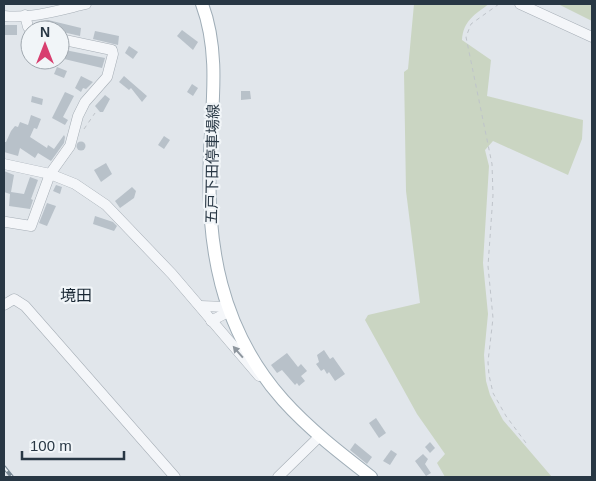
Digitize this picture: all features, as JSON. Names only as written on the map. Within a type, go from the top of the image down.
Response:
[{"type":"main road","name":"五戸下田停車場線","points":[[202,4],[210,31],[214,65],[208,196],[210,229],[214,256],[228,309],[247,346],[282,399],[320,436],[371,477]]},
{"type":"street","points":[[4,16],[25,15],[58,7],[86,4]]},
{"type":"street","points":[[520,4],[592,37]]},
{"type":"street","points":[[25,15],[26,20]]},
{"type":"street","points":[[6,222],[31,226],[50,174],[70,146],[78,116],[85,102],[107,77],[113,54],[112,50],[70,41]]},
{"type":"street","points":[[4,164],[50,174],[81,188],[111,209],[200,306],[260,377],[273,386]]},
{"type":"street","points":[[4,305],[14,299],[25,306],[175,477]]},
{"type":"street","points":[[200,306],[228,309]]},
{"type":"street","points":[[211,321],[228,309]]},
{"type":"street","points":[[278,477],[320,436]]},
{"type":"path","points":[[500,4],[471,24],[466,37],[492,164],[493,195],[488,266],[493,318],[488,362],[489,375],[493,393],[506,416],[526,444]]},
{"type":"green space","points":[[414,4],[489,4],[467,23],[462,40],[491,60],[487,96],[583,120],[582,139],[568,175],[493,141],[485,150],[489,166],[483,263],[488,314],[484,355],[486,381],[490,395],[503,420],[552,477],[445,477],[437,463],[445,454],[417,414],[365,320],[368,315],[420,303],[406,191],[404,72],[408,69]]},
{"type":"green space","points":[[558,4],[592,4],[592,21]]},
{"type":"building","points":[[4,25],[17,25],[17,35],[4,35]]},
{"type":"building","points":[[70,25],[81,28],[80,36],[70,34]]},
{"type":"building","points":[[182,30],[198,42],[193,50],[177,36]]},
{"type":"building","points":[[95,31],[119,36],[118,45],[93,39]]},
{"type":"building","points":[[129,46],[138,52],[133,59],[125,53]]},
{"type":"building","points":[[70,51],[105,58],[102,68],[70,60]]},
{"type":"building","points":[[56,70],[67,71],[64,78],[54,74]]},
{"type":"building","points":[[81,76],[93,82],[86,89],[83,88],[81,92],[75,88]]},
{"type":"building","points":[[124,76],[147,96],[142,102],[131,88],[129,90],[119,82]]},
{"type":"building","points":[[192,84],[198,88],[193,96],[187,92]]},
{"type":"building","points":[[241,91],[250,91],[251,99],[241,100]]},
{"type":"building","points":[[65,92],[74,96],[63,117],[68,120],[65,125],[52,118]]},
{"type":"building","points":[[105,95],[110,99],[103,112],[100,112],[95,106]]},
{"type":"building","points":[[32,96],[43,99],[42,105],[31,102]]},
{"type":"building","points":[[31,115],[41,119],[37,129],[34,128],[30,137],[47,148],[48,145],[54,149],[64,135],[65,137],[64,143],[51,161],[38,153],[35,158],[20,148],[18,156],[4,152],[4,142],[6,142],[11,131],[15,126],[18,127],[20,122],[28,125]]},
{"type":"building","points":[[164,136],[170,140],[164,149],[158,145]]},
{"type":"building","points":[[81,141],[86,146],[81,151],[76,146]]},
{"type":"building","points":[[106,163],[112,174],[101,182],[94,170]]},
{"type":"building","points":[[4,171],[14,175],[11,192],[24,194],[30,177],[38,180],[31,199],[33,200],[30,209],[9,206],[10,194],[4,192]]},
{"type":"building","points":[[56,185],[62,187],[60,194],[53,191]]},
{"type":"building","points":[[132,187],[136,191],[134,198],[120,208],[115,201]]},
{"type":"building","points":[[47,203],[56,206],[47,226],[39,223]]},
{"type":"building","points":[[95,216],[113,222],[117,226],[114,231],[93,224]]},
{"type":"building","points":[[324,350],[330,359],[333,357],[345,374],[335,381],[329,372],[327,374],[324,369],[321,371],[316,364],[319,362],[317,355]]},
{"type":"building","points":[[287,353],[298,367],[301,364],[307,371],[301,376],[305,381],[299,386],[297,383],[295,385],[282,370],[277,373],[271,365]]},
{"type":"building","points":[[376,418],[386,433],[379,438],[369,423]]},
{"type":"building","points":[[430,442],[435,448],[430,453],[425,447]]},
{"type":"building","points":[[355,443],[372,457],[367,464],[350,450]]},
{"type":"building","points":[[391,450],[397,454],[390,465],[383,461]]},
{"type":"building","points":[[423,454],[428,459],[425,464],[431,473],[426,476],[415,461]]},
{"type":"railway","points":[[4,467],[12,477]]},
{"type":"district","name":"境田","points":[[76,295]]}]
